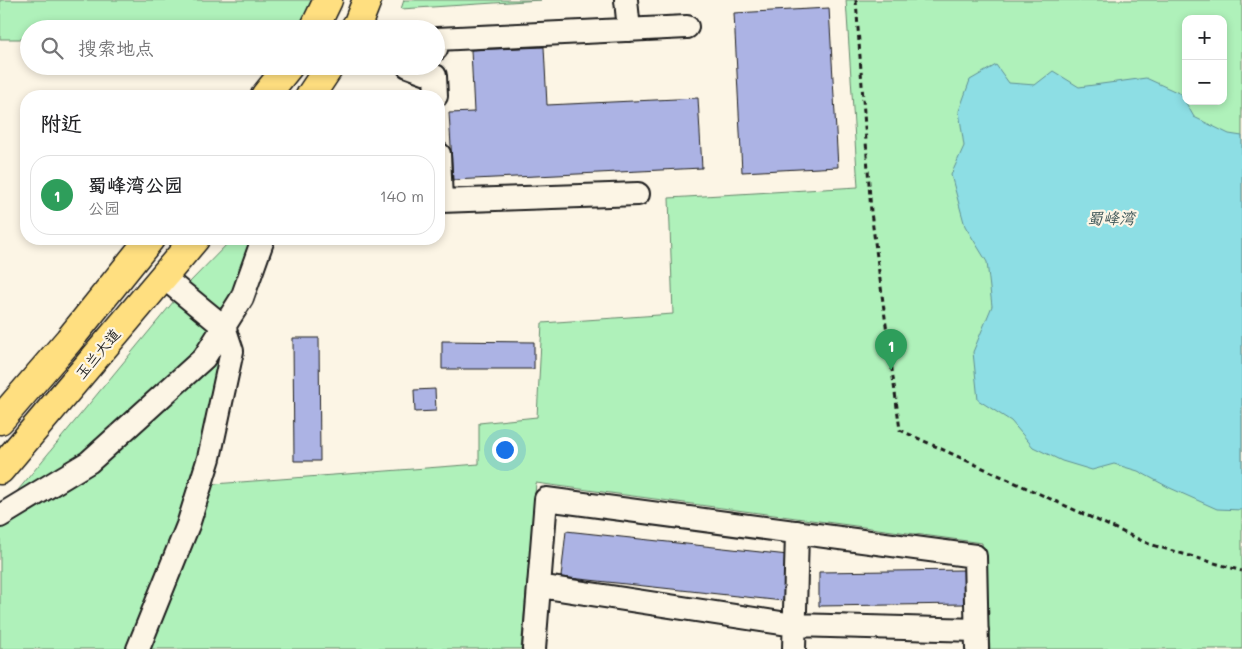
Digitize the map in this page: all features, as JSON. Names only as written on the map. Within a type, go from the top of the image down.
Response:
[{"type":"main road","points":[[318,20],[328,0]]},
{"type":"main road","points":[[359,20],[367,0]]},
{"type":"main road","points":[[269,90],[282,75]]},
{"type":"main road","points":[[314,90],[324,75]]},
{"type":"main road","points":[[0,420],[145,245]]},
{"type":"main road","name":"玉兰大道","points":[[0,470],[190,245]]},
{"type":"street","points":[[626,0],[629,30]]},
{"type":"street","points":[[445,39],[687,27]]},
{"type":"street","points":[[321,90],[327,75]]},
{"type":"street","points":[[445,201],[638,194]]},
{"type":"street","points":[[0,516],[88,462],[204,358],[242,298],[261,245]]},
{"type":"street","points":[[138,649],[188,524],[209,458],[232,351],[224,327],[163,277]]},
{"type":"street","points":[[534,649],[539,586],[546,499],[975,556],[977,640],[794,625],[539,586]]},
{"type":"street","points":[[794,649],[797,532]]},
{"type":"path","points":[[856,0],[871,212],[900,430],[1149,544],[1242,571]]},
{"type":"green space","points":[[0,0],[328,0],[318,20],[20,20],[20,39],[0,39]]},
{"type":"green space","points":[[404,0],[541,0],[401,9]]},
{"type":"green space","points":[[846,0],[1242,0],[1242,649],[990,649],[982,543],[536,483],[521,649],[0,649],[0,512],[188,284],[226,245],[261,245],[242,298],[201,485],[479,464],[479,423],[537,417],[542,323],[673,314],[669,198],[858,187]]},
{"type":"water","name":"蜀峰湾","points":[[996,65],[1009,83],[1035,85],[1053,71],[1079,87],[1146,78],[1181,94],[1182,105],[1187,105],[1194,117],[1229,134],[1242,136],[1242,510],[1217,509],[1138,471],[1114,464],[1092,470],[1062,461],[1033,447],[1011,421],[978,400],[973,352],[992,306],[987,262],[965,226],[951,175],[964,146],[959,111],[970,80]]},
{"type":"building","points":[[829,8],[838,167],[742,172],[734,13]]},
{"type":"building","points":[[544,47],[547,105],[698,98],[702,168],[453,180],[449,113],[474,112],[471,50]]},
{"type":"building","points":[[293,338],[319,338],[320,461],[294,461]]},
{"type":"building","points":[[442,341],[534,342],[534,369],[442,369]]},
{"type":"building","points":[[435,389],[436,411],[415,412],[414,390]]},
{"type":"building","points":[[566,531],[788,555],[783,601],[561,577]]},
{"type":"building","points":[[964,570],[965,604],[819,606],[819,572]]},
{"type":"place","name":"蜀峰湾公园","points":[[891,370]]}]
